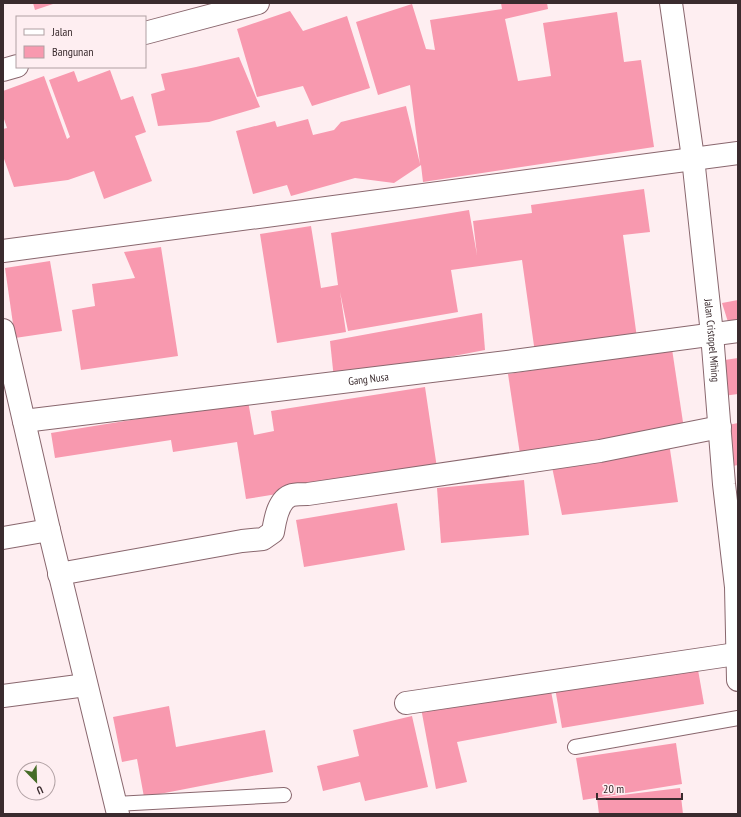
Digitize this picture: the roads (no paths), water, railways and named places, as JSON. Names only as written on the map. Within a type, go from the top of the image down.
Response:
[{"type":"street","points":[[146,33],[258,3]]},
{"type":"street","name":"Jalan Cristopel Mihing","points":[[672,3],[693,158],[712,334],[720,427],[731,483],[737,587],[736,654],[738,680]]},
{"type":"street","points":[[3,70],[16,66]]},
{"type":"street","points":[[3,251],[738,153]]},
{"type":"street","points":[[3,330],[9,385],[24,421],[59,574],[116,809]]},
{"type":"street","name":"Gang Nusa","points":[[24,421],[506,362],[738,331]]},
{"type":"street","points":[[59,574],[242,541],[263,539],[273,532],[276,514],[282,502],[291,496],[600,450],[720,427]]},
{"type":"street","points":[[3,538],[49,530]]},
{"type":"street","points":[[406,703],[736,654]]},
{"type":"street","points":[[3,696],[86,685]]},
{"type":"lane","points":[[576,746],[738,718]]},
{"type":"lane","points":[[116,809],[284,795]]}]
